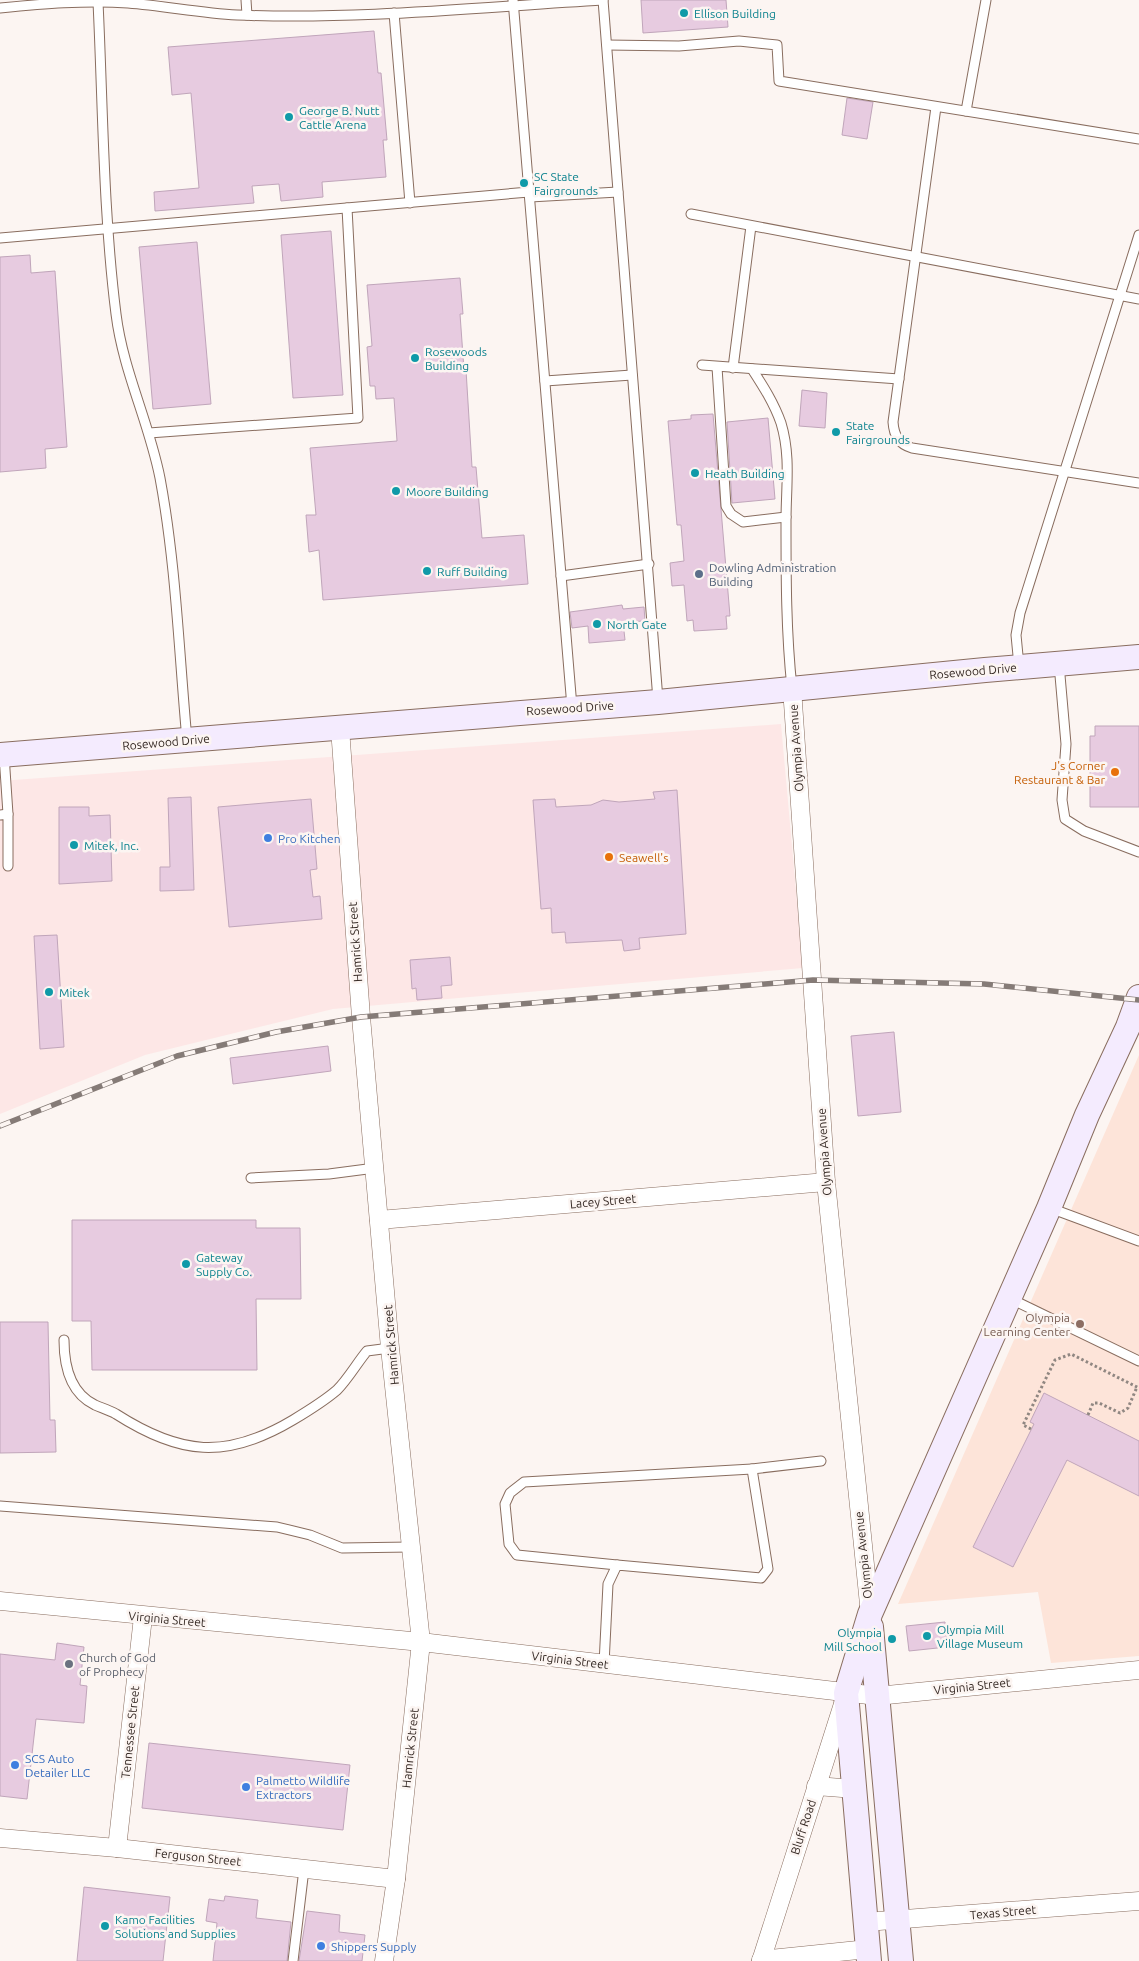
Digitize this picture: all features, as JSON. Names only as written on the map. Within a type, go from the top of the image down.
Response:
[{"type":"main road","name":"Rosewood Drive","points":[[2,755],[572,707],[658,702],[1138,657]]},
{"type":"main road","points":[[870,1614],[1049,1208],[1087,1115],[1134,1028],[1139,997]]},
{"type":"main road","name":"Olympia Avenue","points":[[869,1955],[846,1693],[870,1614]]},
{"type":"main road","name":"Olympia Avenue","points":[[870,1614],[901,1961]]},
{"type":"street","name":"Olympia Avenue","points":[[792,688],[826,1182],[870,1614]]},
{"type":"street","name":"Hamrick Street","points":[[340,728],[360,1017],[390,1348],[421,1642],[396,1879],[384,1961]]},
{"type":"street","name":"Lacey Street","points":[[379,1220],[826,1182]]},
{"type":"street","name":"Virginia Street","points":[[0,1601],[143,1617],[421,1642],[877,1696],[1139,1670]]},
{"type":"street","name":"Tennessee Street","points":[[117,1848],[143,1617]]},
{"type":"street","name":"Bluff Road","points":[[761,1960],[846,1693]]},
{"type":"street","points":[[816,1786],[855,1790]]},
{"type":"street","name":"Ferguson Street","points":[[0,1838],[117,1848],[396,1879]]},
{"type":"street","name":"Texas Street","points":[[866,1922],[1139,1901]]},
{"type":"street","points":[[761,1960],[869,1955]]},
{"type":"lane","points":[[246,0],[247,15]]},
{"type":"lane","points":[[0,8],[65,2],[98,2],[247,15],[394,14],[513,3],[603,0],[632,375],[649,564],[658,702]]},
{"type":"lane","points":[[966,111],[986,0]]},
{"type":"lane","points":[[98,2],[109,230],[120,341],[133,389],[149,433],[165,509],[187,740]]},
{"type":"lane","points":[[513,3],[572,707]]},
{"type":"lane","points":[[394,14],[410,203]]},
{"type":"lane","points":[[607,45],[679,46],[739,41],[777,45],[779,82],[1139,139]]},
{"type":"lane","points":[[936,107],[899,379],[894,428],[897,438],[905,446],[1139,483]]},
{"type":"lane","points":[[0,238],[410,203],[530,195],[618,192]]},
{"type":"lane","points":[[149,433],[358,418],[347,208]]},
{"type":"lane","points":[[691,214],[1139,299]]},
{"type":"lane","points":[[733,368],[751,226]]},
{"type":"lane","points":[[1019,667],[1016,635],[1018,618],[1139,235]]},
{"type":"lane","points":[[702,365],[899,379]]},
{"type":"lane","points":[[717,367],[726,506],[731,514],[743,522],[786,517]]},
{"type":"lane","points":[[752,369],[771,400],[781,425],[789,474],[786,517],[786,631],[792,688]]},
{"type":"lane","points":[[545,381],[632,375]]},
{"type":"lane","points":[[561,576],[649,564]]},
{"type":"lane","points":[[1059,664],[1066,744],[1062,800],[1065,819],[1084,831],[1139,852]]},
{"type":"lane","points":[[2,755],[8,866]]},
{"type":"lane","points":[[251,1178],[329,1174],[375,1168]]},
{"type":"lane","points":[[1049,1208],[1139,1242]]},
{"type":"lane","points":[[1009,1298],[1139,1361]]},
{"type":"lane","points":[[64,1340],[66,1367],[71,1382],[82,1396],[93,1404],[114,1412],[132,1425],[164,1441],[195,1448],[234,1446],[269,1434],[323,1401],[339,1388],[367,1351],[390,1348]]},
{"type":"lane","points":[[752,1470],[768,1569],[761,1578],[517,1555],[509,1544],[505,1504],[510,1493],[524,1482],[752,1470],[821,1462]]},
{"type":"lane","points":[[0,1506],[277,1527],[310,1534],[342,1548],[411,1547]]},
{"type":"lane","points":[[604,1664],[608,1584],[617,1565]]},
{"type":"lane","points":[[293,1961],[304,1868]]},
{"type":"path","points":[[1031,1429],[1023,1425],[1054,1360],[1071,1354],[1138,1388],[1128,1408],[1120,1413],[1099,1402],[1093,1404],[1088,1415]]},
{"type":"shaded area","points":[[781,724],[803,968],[333,1009],[145,1055],[0,1114],[0,781]]},
{"type":"shaded area","name":"Olympia Learning Center","points":[[1139,1055],[1139,1656],[1051,1663],[1038,1592],[898,1604]]},
{"type":"building","name":"Ellison Building","points":[[641,0],[726,0],[728,27],[643,33]]},
{"type":"building","name":"George B. Nutt Cattle Arena","points":[[374,31],[378,73],[381,73],[387,140],[383,140],[386,177],[322,182],[323,197],[281,201],[279,184],[252,186],[254,203],[155,211],[154,192],[199,188],[191,93],[172,95],[168,47]]},
{"type":"building","points":[[847,98],[873,102],[867,139],[842,135]]},
{"type":"building","points":[[331,231],[343,395],[293,398],[281,235]]},
{"type":"building","points":[[197,242],[211,404],[153,409],[139,247]]},
{"type":"building","points":[[30,255],[31,273],[55,271],[67,447],[45,449],[46,468],[0,472],[0,257]]},
{"type":"building","points":[[460,278],[463,314],[460,314],[464,370],[466,370],[472,467],[476,467],[482,538],[524,535],[528,584],[323,600],[319,550],[309,552],[306,515],[316,515],[310,448],[397,441],[394,398],[376,399],[375,386],[370,386],[367,347],[372,346],[367,285]]},
{"type":"building","points":[[802,390],[827,393],[825,428],[799,426]]},
{"type":"building","points":[[713,414],[730,616],[726,616],[727,629],[694,631],[693,620],[687,621],[684,585],[672,586],[670,563],[684,561],[681,525],[677,525],[668,421],[691,419],[691,415]]},
{"type":"building","points":[[768,418],[775,499],[732,503],[727,422]]},
{"type":"building","name":"North Gate","points":[[622,605],[623,609],[644,607],[645,621],[623,622],[625,640],[589,643],[588,626],[572,628],[570,612]]},
{"type":"building","name":"J's Corner Restaurant & Bar","points":[[1095,726],[1139,726],[1139,807],[1090,807],[1090,736],[1095,736]]},
{"type":"building","name":"Seawell's","points":[[677,790],[686,934],[639,938],[640,949],[624,951],[622,940],[566,943],[565,932],[552,933],[551,908],[541,909],[533,800],[555,799],[556,807],[591,805],[603,800],[619,802],[655,799],[653,792]]},
{"type":"building","points":[[191,797],[194,890],[160,891],[160,867],[170,867],[168,798]]},
{"type":"building","name":"Pro Kitchen","points":[[311,799],[317,869],[310,870],[313,897],[320,896],[322,919],[229,927],[218,807]]},
{"type":"building","name":"Mitek, Inc.","points":[[59,807],[89,807],[89,816],[110,815],[112,881],[59,884]]},
{"type":"building","name":"Mitek","points":[[57,935],[64,1047],[40,1049],[34,936]]},
{"type":"building","points":[[450,957],[452,985],[441,986],[442,998],[417,1000],[416,988],[412,989],[410,960]]},
{"type":"building","points":[[894,1032],[901,1112],[858,1116],[851,1036]]},
{"type":"building","points":[[328,1046],[331,1071],[233,1084],[230,1058]]},
{"type":"building","name":"Gateway Supply Co.","points":[[72,1220],[256,1220],[256,1228],[300,1228],[301,1299],[256,1299],[257,1370],[92,1370],[91,1321],[72,1321]]},
{"type":"building","points":[[0,1322],[48,1322],[50,1420],[55,1420],[56,1452],[0,1453]]},
{"type":"building","points":[[1044,1393],[1139,1441],[1139,1496],[1067,1460],[1013,1567],[973,1547],[1034,1424],[1030,1422]]},
{"type":"building","name":"Olympia Mill Village Museum","points":[[945,1622],[947,1647],[909,1651],[906,1626]]},
{"type":"building","points":[[57,1643],[84,1647],[80,1685],[87,1686],[84,1723],[36,1719],[27,1799],[0,1796],[0,1654],[55,1660]]},
{"type":"building","name":"Palmetto Wildlife Extractors","points":[[149,1743],[350,1765],[343,1830],[142,1808]]},
{"type":"building","points":[[84,1887],[170,1897],[163,1961],[77,1961]]},
{"type":"building","points":[[225,1896],[258,1900],[256,1918],[291,1922],[287,1961],[213,1961],[217,1923],[206,1921],[209,1899],[224,1901]]},
{"type":"building","name":"Shippers Supply","points":[[307,1911],[340,1915],[339,1932],[365,1935],[362,1961],[299,1961]]},
{"type":"railway","points":[[0,1126],[177,1056],[276,1032],[361,1017],[813,980],[984,984],[1139,1000]]},
{"type":"place","name":"Ellison Building","points":[[684,13]]},
{"type":"place","name":"George B. Nutt Cattle Arena","points":[[289,117]]},
{"type":"place","name":"SC State Fairgrounds","points":[[524,183]]},
{"type":"place","name":"Rosewoods Building","points":[[415,358]]},
{"type":"place","name":"State Fairgrounds","points":[[836,432]]},
{"type":"place","name":"Heath Building","points":[[695,473]]},
{"type":"place","name":"Moore Building","points":[[396,491]]},
{"type":"place","name":"Ruff Building","points":[[427,571]]},
{"type":"place","name":"Dowling Administration Building","points":[[699,574]]},
{"type":"place","name":"North Gate","points":[[597,624]]},
{"type":"place","name":"J's Corner Restaurant & Bar","points":[[1115,772]]},
{"type":"place","name":"Pro Kitchen","points":[[268,838]]},
{"type":"place","name":"Mitek, Inc.","points":[[74,845]]},
{"type":"place","name":"Seawell's","points":[[609,857]]},
{"type":"place","name":"Mitek","points":[[49,992]]},
{"type":"place","name":"Gateway Supply Co.","points":[[186,1264]]},
{"type":"place","name":"Olympia Learning Center","points":[[1080,1324]]},
{"type":"place","name":"Olympia Mill Village Museum","points":[[927,1636]]},
{"type":"place","name":"Olympia Mill School","points":[[892,1639]]},
{"type":"place","name":"Church of God of Prophecy","points":[[69,1664]]},
{"type":"place","name":"SCS Auto Detailer LLC","points":[[15,1765]]},
{"type":"place","name":"Palmetto Wildlife Extractors","points":[[246,1787]]},
{"type":"place","name":"Kamo Facilities Solutions and Supplies","points":[[105,1926]]},
{"type":"place","name":"Shippers Supply","points":[[321,1946]]}]
